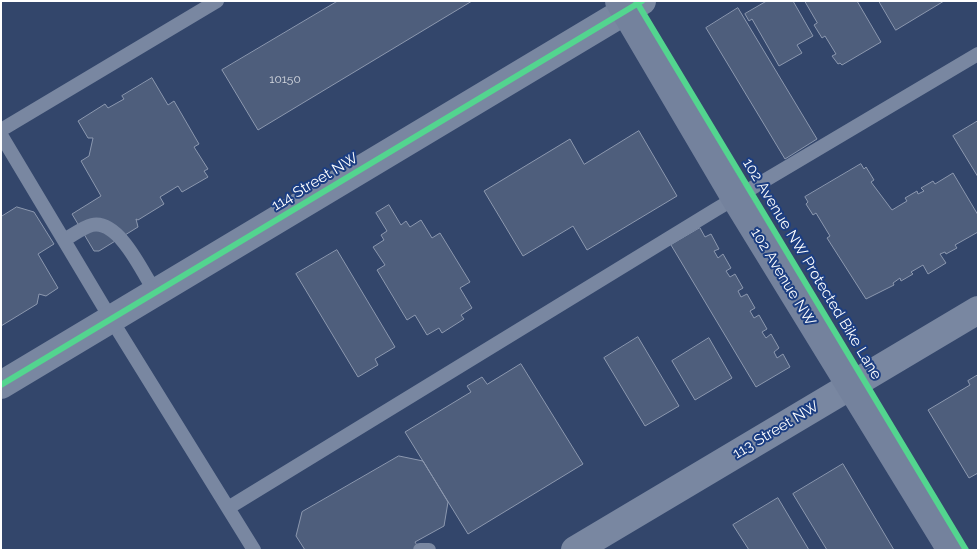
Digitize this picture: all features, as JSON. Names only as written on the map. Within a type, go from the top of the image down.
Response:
[{"type":"street","name":"102 Avenue NW","points":[[629,5],[735,198],[951,550]]},
{"type":"street","name":"114 Street NW","points":[[1,385],[629,5]]},
{"type":"street","name":"113 Street NW","points":[[575,550],[978,310]]},
{"type":"lane","points":[[1,130],[217,1]]},
{"type":"lane","points":[[228,508],[735,198],[978,54]]},
{"type":"lane","points":[[1,135],[6,155],[64,240],[254,550]]},
{"type":"lane","points":[[64,240],[90,225],[103,225],[112,229],[121,238],[155,292]]},
{"type":"lane","points":[[420,550],[429,550]]},
{"type":"building","points":[[338,1],[472,1],[258,130],[222,70]]},
{"type":"building","points":[[767,1],[793,1],[813,36],[797,45],[802,53],[779,66],[752,19],[749,21],[745,14]]},
{"type":"building","points":[[805,1],[857,1],[881,42],[842,65],[838,64],[832,56],[836,54],[825,36],[822,38],[814,25],[817,23]]},
{"type":"building","points":[[879,1],[944,1],[896,30]]},
{"type":"building","points":[[738,8],[817,139],[785,159],[706,28]]},
{"type":"building","points":[[152,78],[168,105],[174,101],[199,144],[194,147],[208,169],[204,171],[208,177],[182,192],[178,186],[160,197],[164,204],[138,220],[136,219],[138,227],[99,251],[94,251],[72,214],[101,196],[81,161],[89,156],[93,138],[88,138],[78,121],[105,104],[108,108],[124,99],[122,96]]},
{"type":"building","points":[[978,121],[978,177],[953,136]]},
{"type":"building","points":[[639,131],[677,196],[587,250],[573,226],[523,256],[484,191],[570,139],[584,164]]},
{"type":"building","points":[[861,164],[864,169],[866,167],[874,180],[871,182],[892,210],[907,201],[905,198],[917,191],[918,194],[924,191],[921,188],[933,181],[935,184],[953,173],[978,215],[978,232],[955,245],[957,248],[946,254],[945,252],[940,254],[946,263],[928,274],[923,265],[911,272],[913,274],[901,281],[900,278],[893,283],[894,285],[866,299],[827,238],[830,236],[816,213],[813,215],[806,204],[808,202],[805,197]]},
{"type":"building","points":[[389,205],[401,225],[406,221],[410,227],[421,220],[432,238],[440,233],[470,282],[460,288],[472,308],[461,315],[464,319],[442,333],[439,328],[427,335],[415,315],[407,320],[377,270],[385,265],[373,247],[384,240],[381,235],[387,231],[376,213]]},
{"type":"building","points":[[17,207],[34,212],[54,244],[38,254],[58,288],[46,296],[39,294],[37,304],[1,326],[1,217]]},
{"type":"building","points":[[700,228],[705,237],[711,234],[719,249],[714,251],[718,258],[723,254],[731,268],[726,271],[730,277],[735,274],[743,288],[738,291],[741,297],[747,294],[755,308],[750,311],[754,318],[759,315],[767,329],[762,332],[766,338],[771,334],[779,348],[774,352],[777,358],[783,354],[790,367],[756,387],[671,245]]},
{"type":"building","points":[[337,250],[395,347],[375,359],[378,365],[358,377],[296,274]]},
{"type":"building","points":[[638,337],[679,406],[645,426],[604,358]]},
{"type":"building","points":[[709,338],[732,378],[695,400],[672,361]]},
{"type":"building","points":[[521,364],[583,464],[468,534],[405,432],[471,392],[467,386],[482,377],[487,384]]},
{"type":"building","points":[[978,375],[978,473],[969,478],[928,410],[970,385],[968,381]]},
{"type":"building","points":[[399,456],[423,461],[448,502],[444,526],[415,542],[420,550],[305,550],[296,536],[302,512]]},
{"type":"building","points":[[843,464],[894,550],[827,550],[793,494]]},
{"type":"building","points":[[778,498],[809,550],[749,550],[733,525]]},
{"type":"cycle path","name":"102 Avenue NW Protected Bike Lane","points":[[636,1],[966,550]]},
{"type":"cycle path","points":[[1,385],[642,1]]}]
